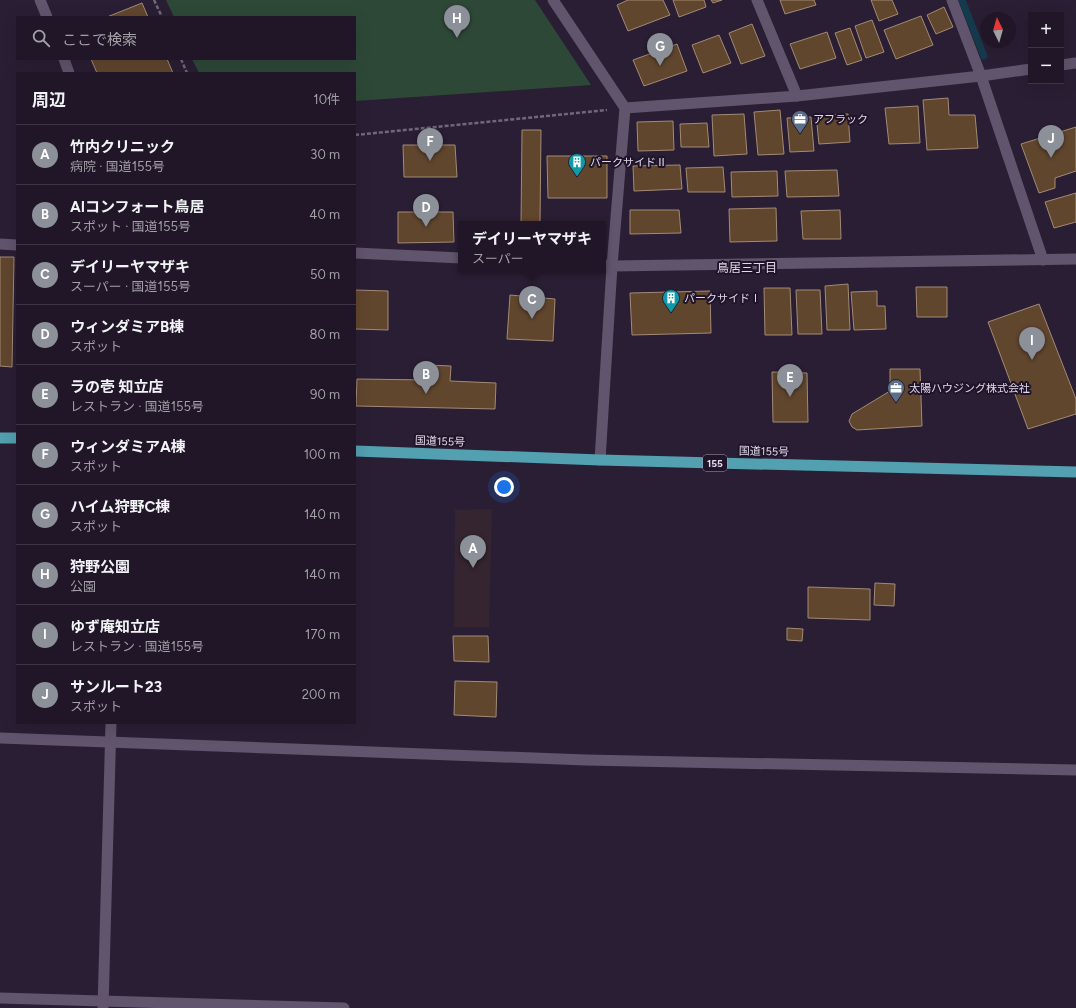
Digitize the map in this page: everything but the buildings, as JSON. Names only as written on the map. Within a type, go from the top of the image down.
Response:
[{"type":"highway","points":[[0,438],[16,438]]},
{"type":"highway","name":"国道155号","points":[[356,451],[600,460],[1076,472]]},
{"type":"street","points":[[40,0],[47,16]]},
{"type":"street","points":[[553,0],[625,108],[608,265],[600,460]]},
{"type":"street","points":[[757,0],[797,96]]},
{"type":"street","points":[[952,0],[981,76],[1043,260]]},
{"type":"street","points":[[64,60],[70,72]]},
{"type":"street","points":[[1064,65],[1076,63]]},
{"type":"street","points":[[625,108],[797,96],[1028,69]]},
{"type":"street","points":[[0,244],[16,244]]},
{"type":"street","points":[[356,253],[458,258]]},
{"type":"street","points":[[608,265],[1076,259]]},
{"type":"street","points":[[104,1004],[111,724]]},
{"type":"street","points":[[0,738],[586,760],[1076,770]]},
{"type":"street","points":[[0,998],[104,1004],[344,1008]]},
{"type":"path","points":[[154,0],[162,16]]},
{"type":"path","points":[[180,60],[186,72]]},
{"type":"path","points":[[356,135],[625,108]]},
{"type":"shaded area","points":[[492,509],[489,627],[454,627],[455,510]]},
{"type":"green space","points":[[166,0],[535,0],[591,85],[356,101],[356,72],[198,72],[192,60],[356,60],[356,16],[174,16]]},
{"type":"waterway","points":[[962,0],[984,56]]},
{"type":"place","name":"狩野公園","points":[[457,38]]},
{"type":"place","name":"ハイム狩野C棟","points":[[660,66]]},
{"type":"place","name":"アフラック","points":[[800,134]]},
{"type":"place","name":"サンルート23","points":[[1051,158]]},
{"type":"place","name":"ウィンダミアA棟","points":[[430,161]]},
{"type":"place","name":"パークサイドⅡ","points":[[577,177]]},
{"type":"place","name":"ウィンダミアB棟","points":[[426,227]]},
{"type":"place","name":"パークサイドⅠ","points":[[671,313]]},
{"type":"place","name":"デイリーヤマザキ","points":[[532,319]]},
{"type":"place","name":"ゆず庵知立店","points":[[1032,360]]},
{"type":"place","name":"AIコンフォート鳥居","points":[[426,394]]},
{"type":"place","name":"ラの壱 知立店","points":[[790,397]]},
{"type":"place","name":"太陽ハウジング株式会社","points":[[896,403]]},
{"type":"place","name":"竹内クリニック","points":[[473,568]]},
{"type":"district","name":"鳥居三丁目","points":[[747,268]]}]
